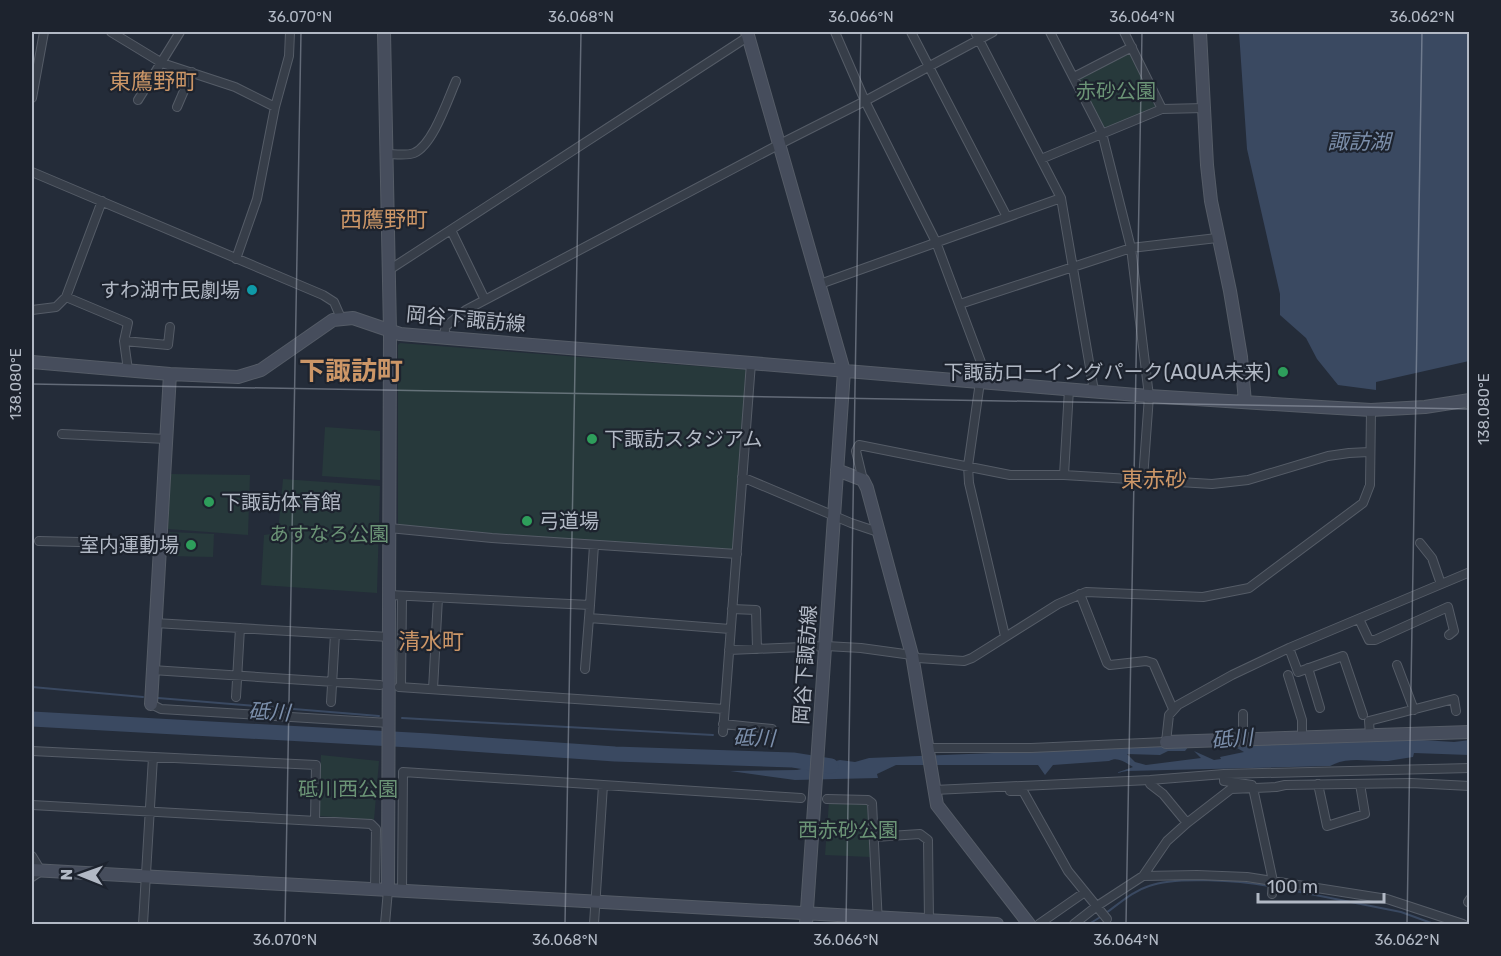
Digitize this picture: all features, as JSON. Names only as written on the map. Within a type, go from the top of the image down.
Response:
[{"type":"street","points":[[32,98],[44,32]]},
{"type":"street","points":[[111,32],[162,63],[235,87],[275,107]]},
{"type":"street","points":[[138,100],[180,32]]},
{"type":"street","points":[[236,259],[257,200],[275,107],[289,56],[290,32]]},
{"type":"street","points":[[384,32],[390,331],[389,528],[396,596],[400,687],[724,709]]},
{"type":"street","points":[[835,32],[865,101],[936,242],[960,304],[983,383],[968,466],[969,483],[1005,636]]},
{"type":"street","points":[[911,32],[1007,217]]},
{"type":"street","points":[[443,338],[446,326],[466,310],[865,101],[929,66],[977,35],[993,32]]},
{"type":"street","points":[[1050,32],[1102,133],[1131,248],[1149,396],[1143,479]]},
{"type":"street","points":[[1124,32],[1162,109]]},
{"type":"street","points":[[1200,32],[1207,165],[1217,238],[1230,291],[1241,357],[1245,402]]},
{"type":"street","points":[[389,270],[748,34]]},
{"type":"street","name":"岡谷下諏訪線","points":[[748,34],[844,371],[807,919]]},
{"type":"street","points":[[977,35],[1061,198],[1094,391]]},
{"type":"street","points":[[1074,77],[1132,47]]},
{"type":"street","points":[[177,106],[192,72]]},
{"type":"street","points":[[386,154],[414,153],[425,145],[435,129],[456,81]]},
{"type":"street","points":[[1041,159],[1162,109],[1204,108]]},
{"type":"street","points":[[32,172],[323,295],[334,302],[341,318],[325,323],[261,370],[238,377],[170,374],[32,362]]},
{"type":"street","points":[[820,284],[1061,198]]},
{"type":"street","points":[[32,310],[56,307],[66,297],[102,201]]},
{"type":"street","points":[[451,230],[485,300]]},
{"type":"street","points":[[960,304],[1131,248],[1217,238]]},
{"type":"street","points":[[66,297],[128,323],[124,341],[128,370]]},
{"type":"street","name":"岡谷下諏訪線","points":[[341,318],[365,321],[390,331],[443,338],[844,371]]},
{"type":"street","points":[[124,341],[168,345],[170,327]]},
{"type":"street","points":[[750,363],[723,728],[772,729]]},
{"type":"street","points":[[844,371],[1149,396],[1371,410],[1470,400]]},
{"type":"street","points":[[170,374],[151,704],[161,709],[389,725]]},
{"type":"street","points":[[1064,476],[1069,389]]},
{"type":"street","points":[[729,650],[826,646],[861,648],[912,655],[918,658],[964,661],[1058,604],[1080,594],[1092,592],[1203,597],[1249,588],[1363,503],[1370,485],[1371,410]]},
{"type":"street","points":[[62,434],[165,439]]},
{"type":"street","points":[[1085,892],[1030,924],[937,805],[912,655],[863,480],[856,451],[859,446],[1010,475],[1228,483],[1248,480],[1328,456],[1369,452]]},
{"type":"street","points":[[837,470],[863,480]]},
{"type":"street","points":[[742,477],[878,532]]},
{"type":"street","points":[[389,528],[736,554]]},
{"type":"street","points":[[39,541],[159,544]]},
{"type":"street","points":[[1420,543],[1432,558],[1441,584]]},
{"type":"street","points":[[585,669],[594,545]]},
{"type":"street","points":[[1167,742],[1169,715],[1173,709],[1232,675],[1289,648],[1470,572]]},
{"type":"street","points":[[1080,594],[1107,663],[1110,665],[1146,661],[1153,663],[1173,709]]},
{"type":"street","points":[[396,596],[590,605]]},
{"type":"street","points":[[381,890],[388,757],[389,637],[396,596]]},
{"type":"street","points":[[433,689],[438,598]]},
{"type":"street","points":[[1359,619],[1369,640],[1375,640],[1448,607],[1454,632],[1449,635]]},
{"type":"street","points":[[732,609],[756,609],[757,649]]},
{"type":"street","points":[[589,618],[730,629]]},
{"type":"street","points":[[155,624],[389,637]]},
{"type":"street","points":[[236,697],[240,628]]},
{"type":"street","points":[[331,702],[335,634]]},
{"type":"street","points":[[1289,648],[1298,672],[1343,656],[1363,715]]},
{"type":"street","points":[[1397,664],[1413,710]]},
{"type":"street","points":[[1308,668],[1320,708]]},
{"type":"street","points":[[152,670],[380,685]]},
{"type":"street","points":[[1288,675],[1302,720],[1302,737]]},
{"type":"street","points":[[1370,735],[1369,721],[1454,699],[1456,711]]},
{"type":"street","points":[[1243,714],[1244,739]]},
{"type":"street","points":[[928,752],[1470,732]]},
{"type":"street","points":[[32,751],[316,765],[315,821]]},
{"type":"street","points":[[143,924],[153,758]]},
{"type":"street","points":[[933,786],[1150,780],[1269,772],[1470,768]]},
{"type":"street","points":[[402,891],[403,772],[801,798]]},
{"type":"street","points":[[1269,772],[1269,778],[1285,785]]},
{"type":"street","points":[[1224,774],[1224,781],[1252,785],[1273,887]]},
{"type":"street","points":[[1150,780],[1150,784],[1163,794],[1186,823]]},
{"type":"street","points":[[1074,924],[1143,876],[1167,841],[1186,823],[1231,789],[1318,784],[1411,783],[1470,786]]},
{"type":"street","points":[[1318,784],[1326,826],[1365,814],[1360,784]]},
{"type":"street","points":[[594,924],[603,785]]},
{"type":"street","points":[[998,786],[999,791],[1023,791],[1068,871],[1106,919]]},
{"type":"street","points":[[827,800],[868,800],[872,803],[877,921]]},
{"type":"street","points":[[32,805],[370,824],[376,829],[385,924]]},
{"type":"street","points":[[874,837],[920,834],[928,840],[929,921]]},
{"type":"street","points":[[32,856],[34,872],[146,875],[596,901],[807,919],[997,924]]},
{"type":"street","points":[[1143,876],[1197,874],[1247,877],[1273,887],[1387,899],[1462,924]]},
{"type":"green space","name":"赤砂公園","points":[[1130,52],[1157,104],[1155,108],[1106,129],[1101,127],[1077,76]]},
{"type":"green space","points":[[400,343],[747,370],[733,551],[398,527],[398,345]]},
{"type":"green space","points":[[325,427],[380,431],[380,480],[322,476]]},
{"type":"green space","name":"下諏訪体育館","points":[[170,474],[250,475],[248,535],[168,529]]},
{"type":"green space","name":"あすなろ公園","points":[[283,479],[380,486],[377,593],[261,585],[264,535],[278,533]]},
{"type":"green space","name":"室内運動場","points":[[169,532],[214,534],[213,557],[168,556]]},
{"type":"green space","name":"砥川西公園","points":[[321,755],[379,761],[374,820],[318,816]]},
{"type":"green space","name":"西赤砂公園","points":[[829,802],[867,802],[870,857],[825,855]]},
{"type":"water","name":"諏訪湖","points":[[1239,32],[1469,32],[1469,361],[1376,382],[1376,390],[1338,385],[1317,359],[1306,338],[1280,315],[1280,294],[1247,149]]},
{"type":"water","points":[[1406,739],[1454,742],[1470,740],[1469,755],[1414,753],[1413,757],[1391,761],[1351,760],[1330,766],[1116,773],[1133,767],[1116,759],[1053,765],[1045,775],[1038,765],[896,765],[877,774],[878,778],[795,780],[730,771],[797,770],[840,760],[855,762],[869,758],[1190,745],[1185,751],[1168,751],[1160,755],[1127,754],[1135,762],[1146,765],[1201,758],[1194,751],[1214,760],[1221,759],[1220,757],[1244,752],[1237,748],[1243,745]]},
{"type":"waterway","points":[[32,687],[143,697]]},
{"type":"waterway","points":[[158,698],[379,716]]},
{"type":"waterway","points":[[402,718],[713,735]]},
{"type":"waterway","name":"砥川","points":[[32,719],[429,741],[615,754],[793,760],[831,766]]},
{"type":"waterway","points":[[1106,913],[1138,891],[1161,883],[1208,880],[1269,886]]},
{"type":"waterway","points":[[1275,887],[1401,912],[1434,924]]},
{"type":"waterway","points":[[1089,924],[1102,916]]},
{"type":"place","name":"すわ湖市民劇場","points":[[252,290]]},
{"type":"place","name":"下諏訪ローイングパーク(AQUA未来)","points":[[1283,372]]},
{"type":"place","name":"下諏訪スタジアム","points":[[592,439]]},
{"type":"place","name":"下諏訪体育館","points":[[209,502]]},
{"type":"place","name":"弓道場","points":[[527,521]]},
{"type":"place","name":"室内運動場","points":[[191,545]]},
{"type":"district","name":"東鷹野町","points":[[153,81]]},
{"type":"district","name":"西鷹野町","points":[[384,219]]},
{"type":"district","name":"下諏訪町","points":[[351,371]]},
{"type":"district","name":"東赤砂","points":[[1154,479]]},
{"type":"district","name":"清水町","points":[[431,641]]}]
